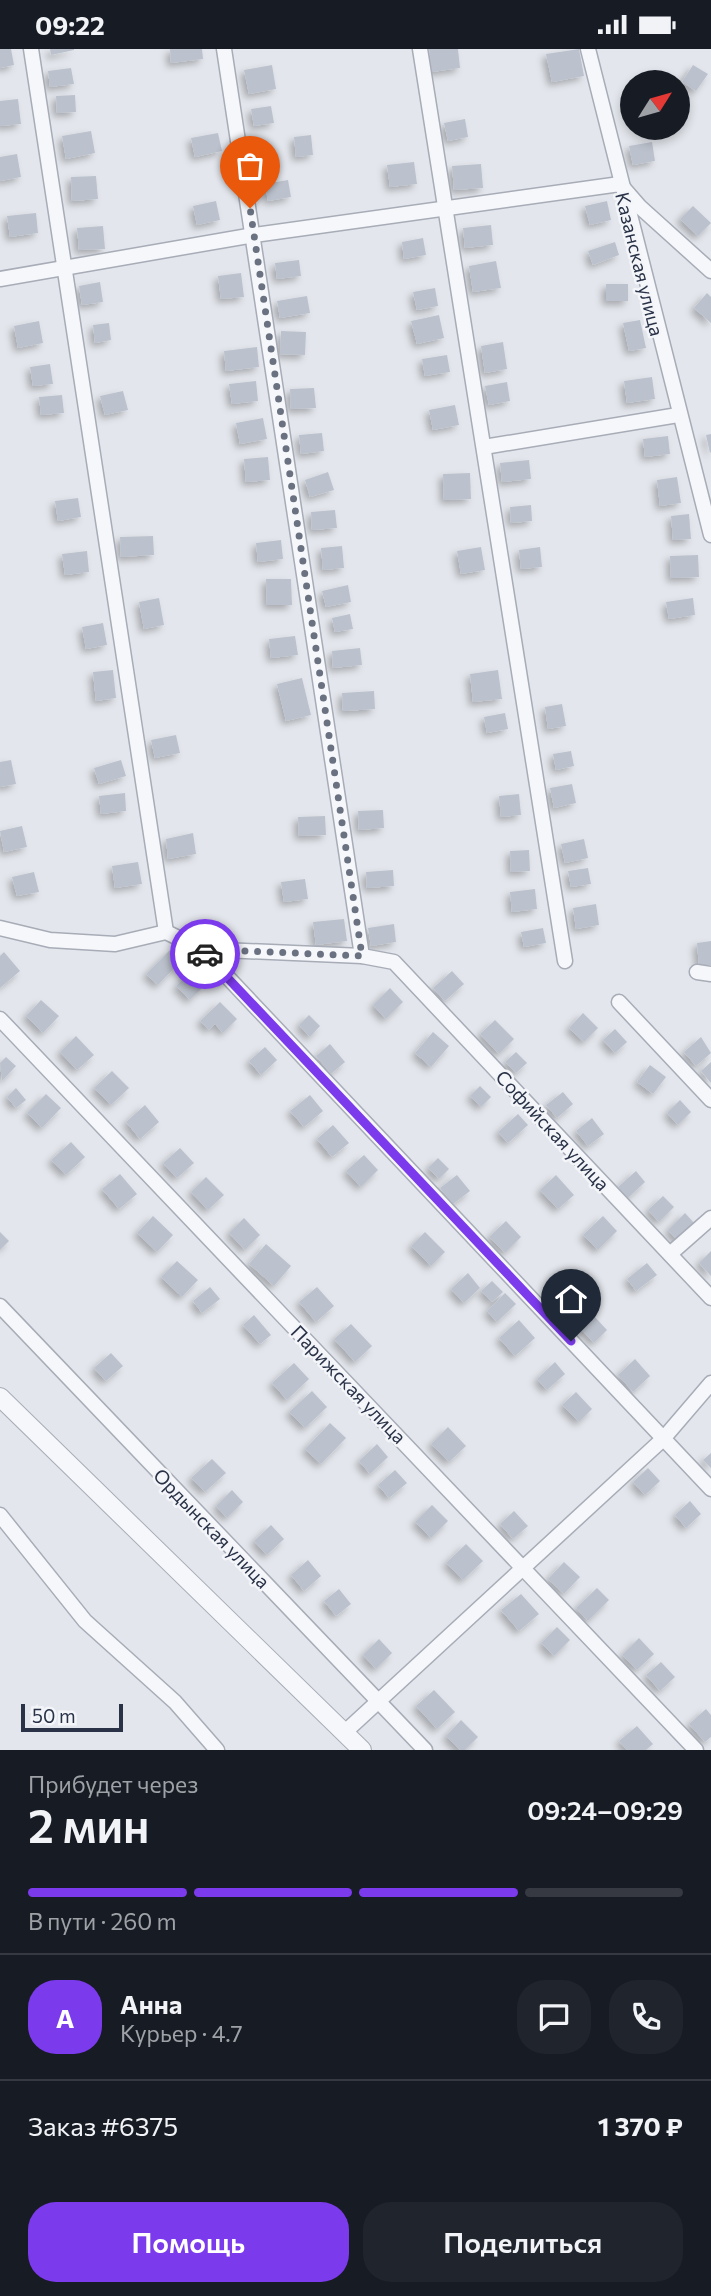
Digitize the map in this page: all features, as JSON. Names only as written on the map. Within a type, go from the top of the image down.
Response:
[{"type":"street","points":[[30,49],[166,932]]},
{"type":"street","points":[[201,949],[362,956],[224,49]]},
{"type":"street","points":[[420,49],[565,961]]},
{"type":"street","name":"Казанская улица","points":[[588,49],[678,415],[711,535]]},
{"type":"street","points":[[0,279],[254,235],[620,184],[640,207],[711,271]]},
{"type":"street","points":[[484,447],[678,415]]},
{"type":"street","points":[[696,479],[711,493]]},
{"type":"street","points":[[1,924],[50,940],[115,944],[166,932],[201,949],[711,1489]]},
{"type":"street","name":"Софийская улица","points":[[362,956],[394,962],[711,1298]]},
{"type":"street","points":[[619,1002],[711,1100]]},
{"type":"street","name":"Парижская улица","points":[[0,1019],[696,1750]]},
{"type":"street","points":[[670,1254],[711,1218]]},
{"type":"street","name":"Ордынская улица","points":[[0,1306],[425,1750]]},
{"type":"street","points":[[345,1732],[663,1439],[711,1383]]},
{"type":"street","points":[[0,1397],[362,1750]]},
{"type":"street","points":[[0,1515],[85,1621],[175,1702],[217,1750]]},
{"type":"building","points":[[0,49],[11,49],[14,65],[0,68]]},
{"type":"building","points":[[50,49],[74,49],[74,50],[51,55]]},
{"type":"building","points":[[170,49],[202,49],[203,59],[171,63]]},
{"type":"building","points":[[429,49],[458,49],[460,68],[432,72]]},
{"type":"building","points":[[579,49],[584,76],[552,82],[546,54]]},
{"type":"building","points":[[272,65],[276,89],[249,94],[244,70]]},
{"type":"building","points":[[693,65],[708,74],[696,91],[690,87],[690,70]]},
{"type":"building","points":[[71,68],[74,84],[50,87],[48,71]]},
{"type":"building","points":[[75,95],[76,112],[57,113],[56,96]]},
{"type":"building","points":[[18,99],[21,124],[0,126],[0,101]]},
{"type":"building","points":[[271,106],[274,123],[254,126],[251,109]]},
{"type":"building","points":[[465,119],[468,137],[448,141],[444,123]]},
{"type":"building","points":[[91,131],[95,153],[66,159],[62,136]]},
{"type":"building","points":[[218,133],[222,151],[195,157],[191,138]]},
{"type":"building","points":[[311,135],[313,155],[296,157],[294,137]]},
{"type":"building","points":[[652,142],[655,161],[633,165],[629,146]]},
{"type":"building","points":[[17,154],[21,177],[0,181],[0,157]]},
{"type":"building","points":[[414,162],[417,184],[390,187],[387,165]]},
{"type":"building","points":[[481,164],[483,188],[454,190],[452,166]]},
{"type":"building","points":[[96,176],[98,199],[72,201],[71,177]]},
{"type":"building","points":[[288,180],[291,197],[268,201],[265,184]]},
{"type":"building","points":[[216,201],[220,220],[197,225],[193,206]]},
{"type":"building","points":[[607,201],[611,220],[590,225],[585,206]]},
{"type":"building","points":[[693,206],[711,223],[698,236],[680,219]]},
{"type":"building","points":[[36,213],[38,233],[10,237],[7,216]]},
{"type":"building","points":[[491,225],[493,245],[465,248],[463,228]]},
{"type":"building","points":[[103,226],[105,249],[79,250],[77,228]]},
{"type":"building","points":[[423,238],[426,255],[404,259],[402,242]]},
{"type":"building","points":[[615,242],[619,255],[593,265],[588,251]]},
{"type":"building","points":[[299,260],[301,276],[277,279],[275,263]]},
{"type":"building","points":[[496,261],[501,288],[473,292],[469,266]]},
{"type":"building","points":[[241,273],[244,297],[221,299],[218,276]]},
{"type":"building","points":[[100,282],[103,302],[82,305],[79,286]]},
{"type":"building","points":[[606,284],[628,284],[628,301],[606,301]]},
{"type":"building","points":[[435,288],[438,306],[417,310],[413,292]]},
{"type":"building","points":[[707,293],[711,297],[711,323],[694,308]]},
{"type":"building","points":[[307,296],[310,313],[280,318],[277,301]]},
{"type":"building","points":[[439,315],[444,338],[417,344],[411,321]]},
{"type":"building","points":[[640,320],[646,348],[629,351],[623,323]]},
{"type":"building","points":[[39,321],[43,343],[18,348],[14,326]]},
{"type":"building","points":[[109,323],[111,340],[95,343],[93,325]]},
{"type":"building","points":[[281,331],[306,332],[305,355],[280,354]]},
{"type":"building","points":[[503,342],[507,369],[485,373],[481,346]]},
{"type":"building","points":[[257,347],[259,367],[226,371],[224,351]]},
{"type":"building","points":[[447,355],[450,372],[425,376],[422,359]]},
{"type":"building","points":[[50,364],[53,384],[33,386],[30,367]]},
{"type":"building","points":[[652,377],[655,399],[627,403],[624,381]]},
{"type":"building","points":[[256,381],[258,401],[232,404],[229,384]]},
{"type":"building","points":[[507,382],[510,401],[489,405],[485,386]]},
{"type":"building","points":[[314,388],[316,408],[291,409],[290,389]]},
{"type":"building","points":[[123,391],[128,410],[105,415],[100,396]]},
{"type":"building","points":[[62,395],[64,413],[41,415],[39,397]]},
{"type":"building","points":[[455,405],[459,425],[433,430],[429,410]]},
{"type":"building","points":[[263,418],[267,439],[240,444],[236,423]]},
{"type":"building","points":[[322,433],[324,451],[301,454],[299,435]]},
{"type":"building","points":[[711,434],[711,452],[710,453],[706,435]]},
{"type":"building","points":[[668,436],[670,454],[645,457],[643,439]]},
{"type":"building","points":[[268,457],[270,480],[246,482],[244,459]]},
{"type":"building","points":[[529,460],[531,479],[502,482],[500,463]]},
{"type":"building","points":[[328,472],[334,490],[310,497],[305,480]]},
{"type":"building","points":[[470,473],[471,499],[444,500],[443,474]]},
{"type":"building","points":[[677,477],[681,503],[660,506],[657,480]]},
{"type":"building","points":[[78,498],[81,517],[58,521],[55,501]]},
{"type":"building","points":[[531,505],[532,521],[511,523],[510,507]]},
{"type":"building","points":[[335,510],[337,528],[312,530],[311,512]]},
{"type":"building","points":[[689,514],[691,539],[673,540],[671,516]]},
{"type":"building","points":[[153,536],[154,555],[121,557],[120,537]]},
{"type":"building","points":[[281,540],[283,559],[258,562],[256,543]]},
{"type":"building","points":[[342,546],[344,568],[323,570],[321,548]]},
{"type":"building","points":[[481,547],[485,570],[461,574],[457,551]]},
{"type":"building","points":[[540,547],[542,567],[521,569],[519,550]]},
{"type":"building","points":[[87,551],[89,572],[65,575],[62,554]]},
{"type":"building","points":[[698,555],[699,577],[671,578],[670,556]]},
{"type":"building","points":[[266,579],[291,579],[292,605],[267,605]]},
{"type":"building","points":[[348,585],[351,602],[326,607],[322,591]]},
{"type":"building","points":[[159,598],[164,625],[144,629],[139,602]]},
{"type":"building","points":[[693,598],[695,615],[669,619],[666,602]]},
{"type":"building","points":[[350,614],[353,629],[335,632],[332,618]]},
{"type":"building","points":[[103,623],[107,645],[86,649],[82,627]]},
{"type":"building","points":[[295,636],[298,655],[271,658],[269,639]]},
{"type":"building","points":[[360,648],[362,665],[333,668],[332,651]]},
{"type":"building","points":[[113,670],[116,698],[96,701],[93,672]]},
{"type":"building","points":[[498,670],[502,699],[473,702],[470,674]]},
{"type":"building","points":[[302,678],[311,715],[286,721],[277,684]]},
{"type":"building","points":[[374,691],[375,709],[343,711],[342,693]]},
{"type":"building","points":[[562,704],[566,726],[548,729],[545,707]]},
{"type":"building","points":[[505,713],[508,729],[487,733],[484,717]]},
{"type":"building","points":[[176,735],[180,753],[155,758],[151,740]]},
{"type":"building","points":[[571,751],[574,766],[556,770],[553,754]]},
{"type":"building","points":[[11,760],[16,784],[0,787],[0,762]]},
{"type":"building","points":[[121,760],[126,776],[99,784],[94,768]]},
{"type":"building","points":[[572,784],[576,803],[554,808],[550,788]]},
{"type":"building","points":[[125,793],[126,811],[101,814],[99,796]]},
{"type":"building","points":[[519,794],[521,815],[501,817],[499,796]]},
{"type":"building","points":[[383,810],[384,828],[359,830],[358,811]]},
{"type":"building","points":[[325,816],[326,835],[299,836],[298,817]]},
{"type":"building","points":[[22,826],[27,847],[4,852],[0,831]]},
{"type":"building","points":[[193,833],[196,854],[168,859],[166,839]]},
{"type":"building","points":[[584,839],[588,858],[565,863],[561,844]]},
{"type":"building","points":[[529,850],[530,871],[511,872],[510,851]]},
{"type":"building","points":[[138,862],[142,884],[115,888],[112,866]]},
{"type":"building","points":[[588,868],[591,884],[571,887],[568,871]]},
{"type":"building","points":[[393,870],[394,886],[367,888],[366,872]]},
{"type":"building","points":[[34,872],[39,892],[17,896],[12,877]]},
{"type":"building","points":[[305,879],[308,899],[284,902],[281,882]]},
{"type":"building","points":[[535,889],[537,909],[512,912],[510,892]]},
{"type":"building","points":[[596,904],[599,925],[576,929],[573,908]]},
{"type":"building","points":[[344,919],[347,941],[316,945],[313,922]]},
{"type":"building","points":[[394,924],[396,942],[371,946],[368,928]]},
{"type":"building","points":[[543,928],[546,943],[524,947],[521,932]]},
{"type":"building","points":[[711,941],[711,965],[699,966],[697,943]]},
{"type":"building","points":[[170,950],[181,961],[158,985],[146,974]]},
{"type":"building","points":[[4,952],[20,971],[0,988],[0,956]]},
{"type":"building","points":[[452,971],[464,984],[445,1001],[433,988]]},
{"type":"building","points":[[191,972],[204,986],[190,1000],[176,986]]},
{"type":"building","points":[[390,988],[403,1002],[386,1019],[373,1005]]},
{"type":"building","points":[[41,1000],[59,1016],[43,1033],[26,1016]]},
{"type":"building","points":[[220,1002],[237,1019],[223,1033],[215,1024],[209,1030],[200,1021]]},
{"type":"building","points":[[583,1013],[598,1028],[584,1042],[569,1028]]},
{"type":"building","points":[[309,1015],[320,1026],[310,1037],[299,1025]]},
{"type":"building","points":[[495,1020],[514,1039],[499,1054],[480,1034]]},
{"type":"building","points":[[615,1029],[627,1042],[615,1053],[603,1040]]},
{"type":"building","points":[[433,1032],[449,1046],[431,1067],[415,1053]]},
{"type":"building","points":[[76,1036],[94,1055],[77,1070],[60,1052]]},
{"type":"building","points":[[701,1037],[711,1053],[696,1066],[684,1052]]},
{"type":"building","points":[[330,1044],[345,1062],[331,1074],[316,1056]]},
{"type":"building","points":[[265,1047],[277,1060],[261,1075],[249,1061]]},
{"type":"building","points":[[516,1052],[527,1063],[516,1073],[505,1062]]},
{"type":"building","points":[[6,1057],[16,1066],[2,1081],[0,1063]]},
{"type":"building","points":[[711,1062],[711,1083],[701,1071]]},
{"type":"building","points":[[650,1065],[666,1077],[653,1094],[637,1082]]},
{"type":"building","points":[[112,1071],[129,1088],[111,1105],[94,1088]]},
{"type":"building","points":[[480,1086],[491,1097],[481,1107],[470,1096]]},
{"type":"building","points":[[16,1088],[26,1100],[16,1108],[7,1097]]},
{"type":"building","points":[[563,1092],[573,1104],[557,1118],[546,1105]]},
{"type":"building","points":[[46,1094],[61,1108],[42,1128],[27,1113]]},
{"type":"building","points":[[310,1095],[323,1111],[304,1127],[290,1111]]},
{"type":"building","points":[[680,1100],[691,1112],[678,1125],[667,1113]]},
{"type":"building","points":[[145,1105],[159,1122],[140,1139],[126,1122]]},
{"type":"building","points":[[518,1114],[528,1125],[508,1143],[498,1132]]},
{"type":"building","points":[[592,1118],[604,1134],[588,1146],[576,1131]]},
{"type":"building","points":[[333,1125],[349,1143],[332,1157],[317,1139]]},
{"type":"building","points":[[71,1142],[85,1157],[66,1175],[51,1160]]},
{"type":"building","points":[[180,1148],[194,1163],[177,1178],[163,1163]]},
{"type":"building","points":[[364,1155],[378,1170],[361,1187],[346,1171]]},
{"type":"building","points":[[438,1158],[449,1169],[439,1179],[428,1168]]},
{"type":"building","points":[[636,1171],[645,1182],[628,1198],[618,1187]]},
{"type":"building","points":[[120,1174],[137,1194],[119,1209],[102,1189]]},
{"type":"building","points":[[457,1175],[470,1191],[453,1204],[440,1188]]},
{"type":"building","points":[[556,1175],[574,1195],[558,1209],[540,1190]]},
{"type":"building","points":[[206,1177],[224,1195],[208,1210],[191,1192]]},
{"type":"building","points":[[663,1196],[674,1207],[659,1222],[648,1210]]},
{"type":"building","points":[[685,1213],[696,1225],[679,1242],[668,1230]]},
{"type":"building","points":[[153,1216],[173,1235],[157,1252],[137,1233]]},
{"type":"building","points":[[603,1216],[617,1231],[598,1250],[583,1235]]},
{"type":"building","points":[[244,1218],[260,1235],[245,1250],[229,1233]]},
{"type":"building","points":[[506,1221],[521,1237],[505,1253],[489,1237]]},
{"type":"building","points":[[0,1232],[9,1241],[0,1250]]},
{"type":"building","points":[[425,1232],[445,1252],[431,1266],[411,1246]]},
{"type":"building","points":[[266,1244],[291,1266],[274,1286],[249,1264]]},
{"type":"building","points":[[711,1251],[711,1276],[699,1263]]},
{"type":"building","points":[[177,1261],[198,1280],[182,1297],[161,1277]]},
{"type":"building","points":[[647,1263],[657,1275],[636,1291],[627,1279]]},
{"type":"building","points":[[468,1273],[480,1288],[464,1303],[451,1289]]},
{"type":"building","points":[[492,1281],[503,1292],[492,1302],[481,1291]]},
{"type":"building","points":[[210,1287],[220,1299],[202,1313],[193,1301]]},
{"type":"building","points":[[317,1287],[334,1306],[316,1322],[299,1302]]},
{"type":"building","points":[[505,1293],[516,1304],[497,1322],[487,1311]]},
{"type":"building","points":[[569,1294],[585,1309],[572,1323],[556,1308]]},
{"type":"building","points":[[254,1315],[271,1335],[260,1344],[243,1325]]},
{"type":"building","points":[[593,1315],[607,1330],[594,1343],[580,1328]]},
{"type":"building","points":[[519,1320],[535,1338],[515,1356],[499,1338]]},
{"type":"building","points":[[351,1324],[372,1346],[355,1362],[334,1339]]},
{"type":"building","points":[[111,1353],[123,1366],[106,1381],[94,1368]]},
{"type":"building","points":[[635,1359],[650,1376],[633,1392],[618,1375]]},
{"type":"building","points":[[555,1362],[565,1374],[547,1390],[537,1379]]},
{"type":"building","points":[[294,1363],[309,1379],[287,1400],[272,1383]]},
{"type":"building","points":[[312,1391],[327,1407],[305,1428],[289,1412]]},
{"type":"building","points":[[576,1392],[592,1409],[579,1422],[562,1405]]},
{"type":"building","points":[[330,1423],[346,1438],[321,1464],[305,1449]]},
{"type":"building","points":[[448,1427],[466,1446],[449,1462],[431,1444]]},
{"type":"building","points":[[377,1444],[388,1457],[370,1474],[359,1461]]},
{"type":"building","points":[[711,1453],[711,1468],[703,1460]]},
{"type":"building","points":[[212,1459],[226,1473],[205,1492],[191,1478]]},
{"type":"building","points":[[648,1468],[660,1481],[645,1495],[633,1482]]},
{"type":"building","points":[[395,1470],[407,1483],[389,1498],[378,1485]]},
{"type":"building","points":[[232,1490],[243,1502],[227,1518],[216,1506]]},
{"type":"building","points":[[690,1501],[701,1514],[686,1528],[675,1515]]},
{"type":"building","points":[[432,1505],[448,1521],[431,1538],[415,1522]]},
{"type":"building","points":[[514,1511],[528,1526],[513,1539],[500,1524]]},
{"type":"building","points":[[271,1525],[284,1539],[267,1555],[254,1541]]},
{"type":"building","points":[[466,1544],[483,1561],[463,1580],[446,1563]]},
{"type":"building","points":[[308,1560],[321,1576],[304,1591],[291,1575]]},
{"type":"building","points":[[564,1562],[580,1577],[564,1594],[548,1579]]},
{"type":"building","points":[[597,1588],[609,1600],[588,1621],[576,1608]]},
{"type":"building","points":[[339,1589],[351,1604],[336,1616],[324,1601]]},
{"type":"building","points":[[521,1594],[539,1614],[519,1631],[501,1610]]},
{"type":"building","points":[[557,1627],[570,1640],[554,1656],[541,1643]]},
{"type":"building","points":[[639,1638],[654,1654],[637,1670],[622,1655]]},
{"type":"building","points":[[379,1639],[392,1653],[376,1669],[363,1655]]},
{"type":"building","points":[[661,1662],[675,1677],[660,1691],[646,1675]]},
{"type":"building","points":[[434,1690],[455,1712],[437,1729],[416,1706]]},
{"type":"building","points":[[706,1709],[711,1715],[711,1737],[705,1742],[689,1724]]},
{"type":"building","points":[[461,1720],[478,1737],[465,1750],[460,1750],[446,1736]]},
{"type":"building","points":[[637,1726],[653,1744],[646,1750],[627,1750],[619,1741]]},
{"type":"way so far","points":[[205,954],[201,949],[362,956],[250,208]]},
{"type":"route","points":[[205,954],[571,1341]]}]
